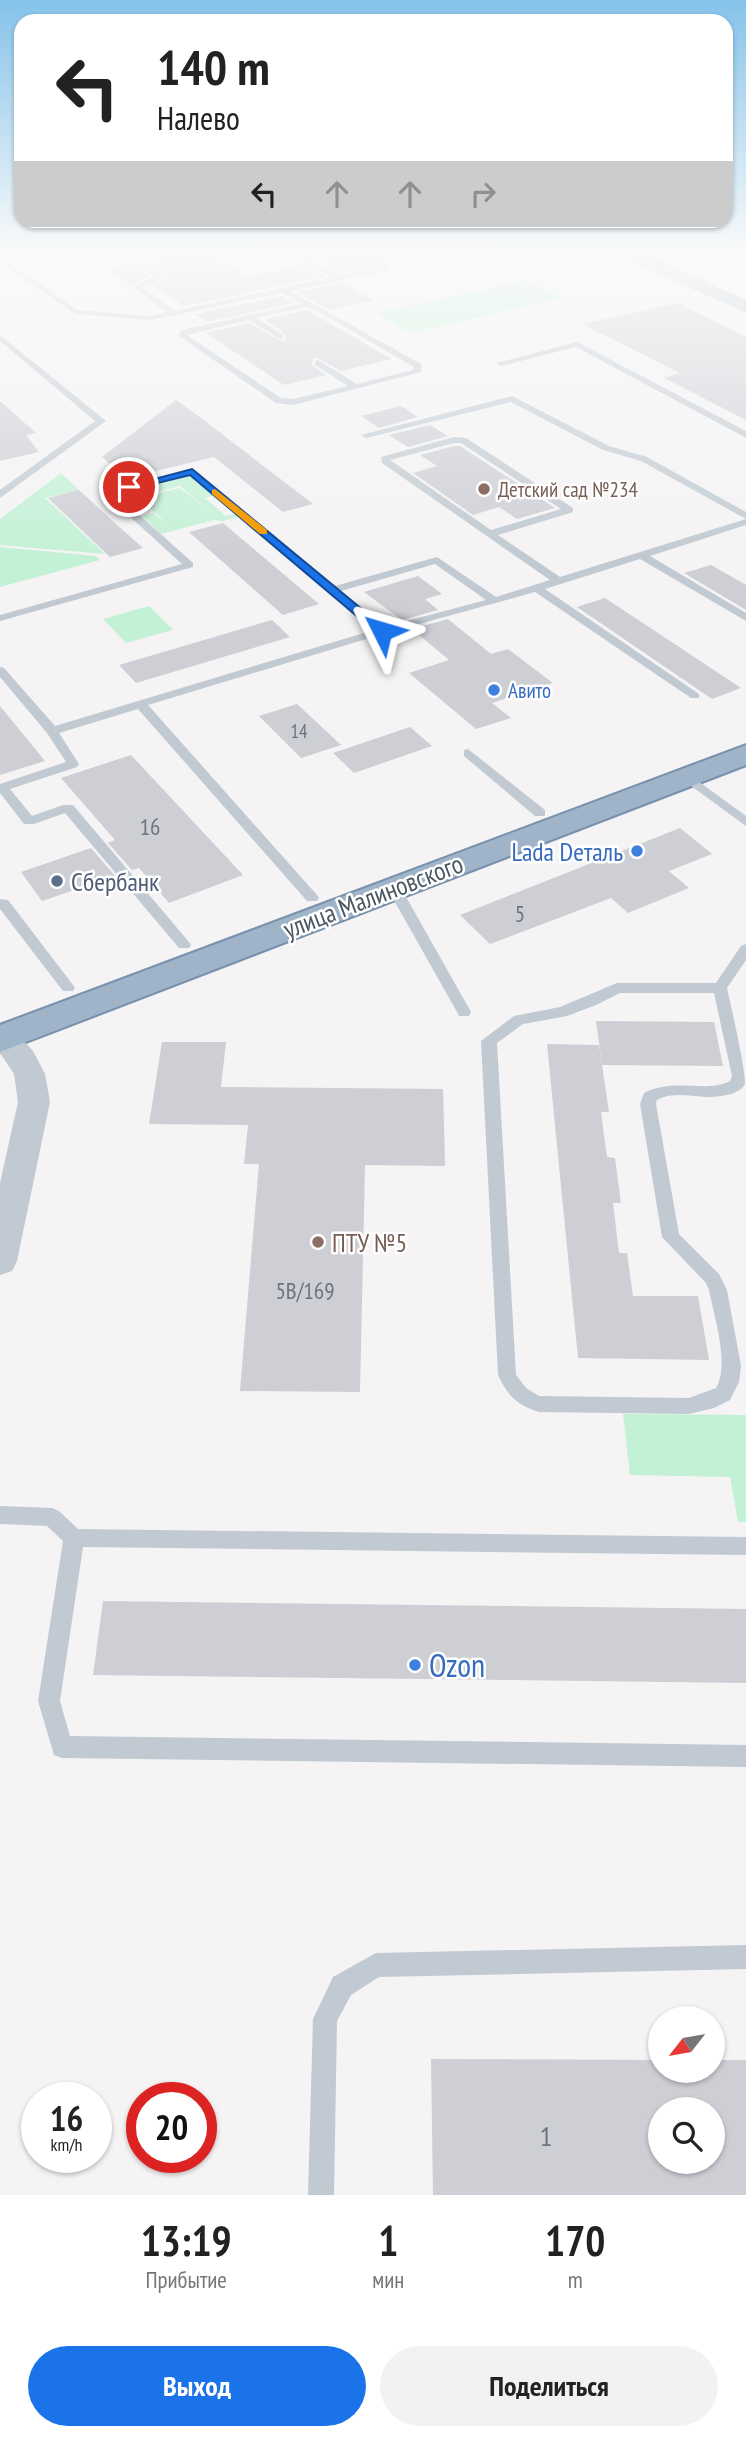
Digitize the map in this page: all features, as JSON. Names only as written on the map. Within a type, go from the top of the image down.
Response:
[{"type":"highway","name":"улица Малиновского","points":[[1,1030],[68,988],[746,737]]},
{"type":"highway","name":"улица Малиновского","points":[[1,1030],[394,888],[746,754]]},
{"type":"street","points":[[0,1261],[34,1102],[28,1068],[1,1030]]},
{"type":"lane","points":[[0,495],[101,421],[19,352]]},
{"type":"lane","points":[[207,352],[279,401],[293,402],[417,372],[418,366],[395,352]]},
{"type":"lane","points":[[501,363],[544,352]]},
{"type":"lane","points":[[594,352],[746,435]]},
{"type":"lane","points":[[318,363],[356,387]]},
{"type":"lane","points":[[366,435],[512,398],[606,448],[644,459],[746,516]]},
{"type":"lane","points":[[490,534],[569,510],[459,439],[384,459],[490,534],[559,581]]},
{"type":"lane","points":[[0,618],[189,565],[108,492],[192,472],[382,631]]},
{"type":"lane","points":[[0,478],[10,488]]},
{"type":"lane","points":[[52,731],[382,631],[495,601],[746,522]]},
{"type":"lane","points":[[730,527],[746,534]]},
{"type":"lane","points":[[641,555],[746,618]]},
{"type":"lane","points":[[333,590],[438,560],[495,601]]},
{"type":"lane","points":[[537,588],[695,696]]},
{"type":"lane","points":[[0,670],[52,731],[73,764],[2,787],[29,821],[68,808],[184,945]]},
{"type":"lane","points":[[140,704],[312,898]]},
{"type":"lane","points":[[468,753],[540,813]]},
{"type":"lane","points":[[687,776],[746,822]]},
{"type":"lane","points":[[394,888],[464,1012]]},
{"type":"lane","points":[[3,903],[68,988]]},
{"type":"lane","points":[[720,988],[617,988],[562,1013],[519,1020],[489,1041],[507,1375],[514,1390],[524,1400],[539,1404],[689,1406],[707,1402],[723,1394],[730,1382],[732,1366],[718,1290],[704,1268],[671,1237],[648,1104],[650,1097],[665,1090],[722,1091],[737,1084],[740,1076],[720,988],[746,949]]},
{"type":"lane","points":[[0,1515],[52,1517],[74,1538],[746,1546]]},
{"type":"lane","points":[[74,1538],[49,1701],[62,1747],[746,1756]]},
{"type":"lane","points":[[321,2195],[325,2019],[342,1986],[376,1965],[746,1957]]},
{"type":"green space","points":[[61,473],[79,490],[45,498],[105,554],[0,545],[0,519]]},
{"type":"green space","points":[[190,474],[215,495],[205,498],[226,516],[237,513],[241,516],[161,534],[142,516],[153,513],[167,523],[138,498],[180,488],[211,512],[180,486],[137,497],[128,489]]},
{"type":"green space","points":[[0,547],[96,556],[100,560],[0,587]]},
{"type":"green space","points":[[149,606],[173,630],[126,643],[103,619]]},
{"type":"green space","points":[[623,1414],[746,1415],[746,1522],[738,1522],[730,1477],[630,1475]]},
{"type":"building","points":[[235,352],[380,352],[391,359],[341,371],[317,358],[313,359],[312,365],[326,375],[284,385]]},
{"type":"building","points":[[639,352],[746,352],[746,420],[664,378],[680,373]]},
{"type":"building","points":[[176,400],[313,504],[283,512],[214,457],[127,478],[102,457]]},
{"type":"building","points":[[0,401],[36,433],[26,435],[39,452],[0,461]]},
{"type":"building","points":[[401,406],[418,417],[379,428],[361,416]]},
{"type":"building","points":[[430,425],[448,436],[408,447],[389,435]]},
{"type":"building","points":[[460,446],[555,508],[517,519],[499,507],[473,515],[413,473],[437,466],[420,455]]},
{"type":"building","points":[[79,490],[143,548],[110,557],[48,498]]},
{"type":"building","points":[[223,523],[319,604],[283,615],[189,532]]},
{"type":"building","points":[[711,565],[746,585],[746,610],[684,573]]},
{"type":"building","points":[[418,576],[442,594],[425,599],[438,610],[402,620],[364,592]]},
{"type":"building","points":[[605,598],[741,688],[712,699],[577,607]]},
{"type":"building","points":[[448,619],[491,654],[508,649],[553,683],[492,703],[511,718],[476,729],[409,673],[449,660],[412,629]]},
{"type":"building","points":[[272,620],[290,637],[136,683],[119,665]]},
{"type":"building","points":[[297,704],[341,745],[301,758],[259,716]]},
{"type":"building","points":[[0,706],[23,734],[45,761],[0,775]]},
{"type":"building","points":[[410,727],[432,746],[354,773],[333,753]]},
{"type":"building","points":[[131,755],[243,875],[169,903],[139,868],[132,870],[108,843],[115,840],[61,778]]},
{"type":"building","points":[[680,828],[712,854],[669,871],[689,888],[628,913],[611,898],[490,944],[460,915]]},
{"type":"building","points":[[91,848],[115,876],[42,901],[21,872]]},
{"type":"building","points":[[596,1021],[714,1022],[723,1066],[602,1065]]},
{"type":"building","points":[[162,1042],[226,1042],[221,1087],[443,1089],[445,1166],[365,1165],[360,1392],[240,1391],[259,1164],[244,1164],[248,1125],[149,1124]]},
{"type":"building","points":[[547,1044],[599,1045],[609,1112],[601,1112],[607,1157],[615,1158],[621,1203],[613,1203],[619,1253],[627,1253],[633,1296],[698,1296],[709,1360],[578,1358]]},
{"type":"building","points":[[103,1601],[746,1609],[746,1683],[93,1675]]},
{"type":"building","points":[[431,2059],[648,2060],[648,2083],[725,2083],[725,2060],[746,2060],[746,2195],[433,2195]]},
{"type":"slow traffic","points":[[215,492],[263,532]]},
{"type":"place","name":"Детский сад №234","points":[[484,489]]},
{"type":"place","name":"Авито","points":[[494,690]]},
{"type":"place","name":"Lada Dеталь","points":[[637,851]]},
{"type":"place","name":"Сбербанк","points":[[57,881]]},
{"type":"place","name":"ПТУ №5","points":[[318,1242]]},
{"type":"place","name":"Ozon","points":[[415,1665]]},
{"type":"route","points":[[129,487],[192,472],[382,631]]}]
